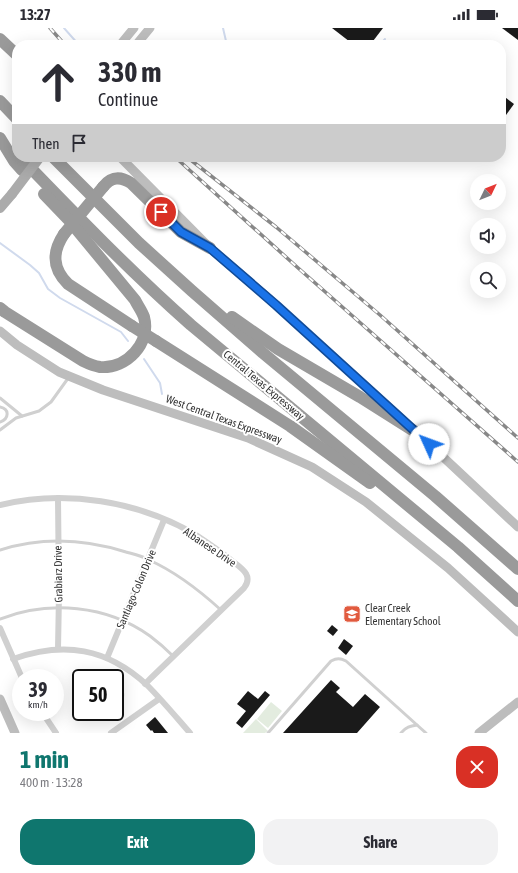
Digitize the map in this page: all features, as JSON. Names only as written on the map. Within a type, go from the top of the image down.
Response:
[{"type":"highway","points":[[0,39],[12,51]]},
{"type":"highway","points":[[0,101],[12,114]]},
{"type":"highway","points":[[0,137],[12,149]]},
{"type":"highway","points":[[0,137],[12,158]]},
{"type":"highway","points":[[0,308],[83,361],[100,367],[116,365],[130,358],[140,345],[145,324],[144,316],[135,300],[68,219],[15,162]]},
{"type":"highway","name":"Central Texas Expressway","points":[[25,162],[157,295],[458,547],[518,601]]},
{"type":"highway","points":[[58,162],[138,243],[263,353],[435,496],[518,569]]},
{"type":"highway","points":[[210,248],[181,232],[131,183],[121,178],[110,180],[102,186],[64,234],[57,247],[55,255],[57,267],[62,278],[68,284],[290,426],[364,478],[427,530],[458,547]]},
{"type":"highway","points":[[138,243],[162,256],[225,312],[267,342],[418,433]]},
{"type":"main road","points":[[124,40],[134,28]]},
{"type":"main road","points":[[140,40],[150,28]]},
{"type":"main road","points":[[0,208],[36,162]]},
{"type":"main road","points":[[125,162],[210,248],[276,305],[418,433],[518,527]]},
{"type":"main road","name":"West Central Texas Expressway","points":[[0,331],[17,345],[59,372],[103,390],[248,438],[312,466],[372,506],[448,568],[518,632]]},
{"type":"main road","points":[[0,699],[15,733]]},
{"type":"main road","points":[[479,733],[518,702]]},
{"type":"street","name":"Albanese Drive","points":[[0,505],[30,500],[58,498],[84,500],[136,509],[164,520],[197,536],[219,551],[246,574],[248,577],[246,584],[145,684]]},
{"type":"street","name":"Grabiarz Drive","points":[[58,498],[58,649]]},
{"type":"street","name":"Santiago-Colon Drive","points":[[107,658],[164,520]]},
{"type":"street","points":[[0,628],[18,669]]},
{"type":"street","points":[[13,659],[58,649],[84,651],[107,658],[123,666],[145,684],[187,732]]},
{"type":"street","points":[[114,732],[159,699]]},
{"type":"street","points":[[48,721],[56,733]]},
{"type":"lane","points":[[0,430],[16,418],[39,411],[52,402],[69,376]]},
{"type":"lane","points":[[0,398],[22,416]]},
{"type":"lane","points":[[0,407],[3,407],[7,413],[5,420],[0,422]]},
{"type":"lane","points":[[0,550],[8,547],[58,541],[112,548],[148,559],[182,578],[203,593],[221,610]]},
{"type":"lane","points":[[0,619],[30,610],[59,608],[87,610],[122,621],[135,627],[149,635],[173,656]]},
{"type":"lane","points":[[268,733],[331,661],[337,658],[341,658],[346,661],[426,733]]},
{"type":"lane","points":[[401,733],[410,726],[417,725]]},
{"type":"shaded area","points":[[271,702],[282,711],[268,728],[257,719]]},
{"type":"shaded area","points":[[256,719],[268,731],[265,733],[243,733]]},
{"type":"building","points":[[332,28],[383,28],[374,40],[348,40]]},
{"type":"building","points":[[502,28],[518,28],[518,40]]},
{"type":"building","points":[[506,98],[514,104],[506,115]]},
{"type":"building","points":[[332,625],[338,630],[333,636],[327,631]]},
{"type":"building","points":[[344,639],[353,646],[346,655],[338,648]]},
{"type":"building","points":[[331,680],[340,688],[336,692],[353,707],[365,694],[380,707],[357,733],[283,733]]},
{"type":"building","points":[[248,691],[258,699],[265,691],[270,695],[242,728],[236,723],[246,711],[237,704]]},
{"type":"building","points":[[155,717],[168,733],[154,733],[146,725]]},
{"type":"waterway","points":[[64,28],[75,40]]},
{"type":"waterway","points":[[223,28],[226,40]]},
{"type":"waterway","points":[[0,243],[39,273],[48,289],[60,298],[121,332],[128,341]]},
{"type":"waterway","points":[[144,359],[160,383],[162,394]]},
{"type":"railway","points":[[50,28],[61,40]]},
{"type":"railway","points":[[181,162],[518,462]]},
{"type":"railway","points":[[193,162],[276,227],[380,315],[518,438]]},
{"type":"place","name":"Clear Creek Elementary School","points":[[352,614]]},
{"type":"route","points":[[161,212],[181,232],[210,248],[276,305],[429,444]]}]
